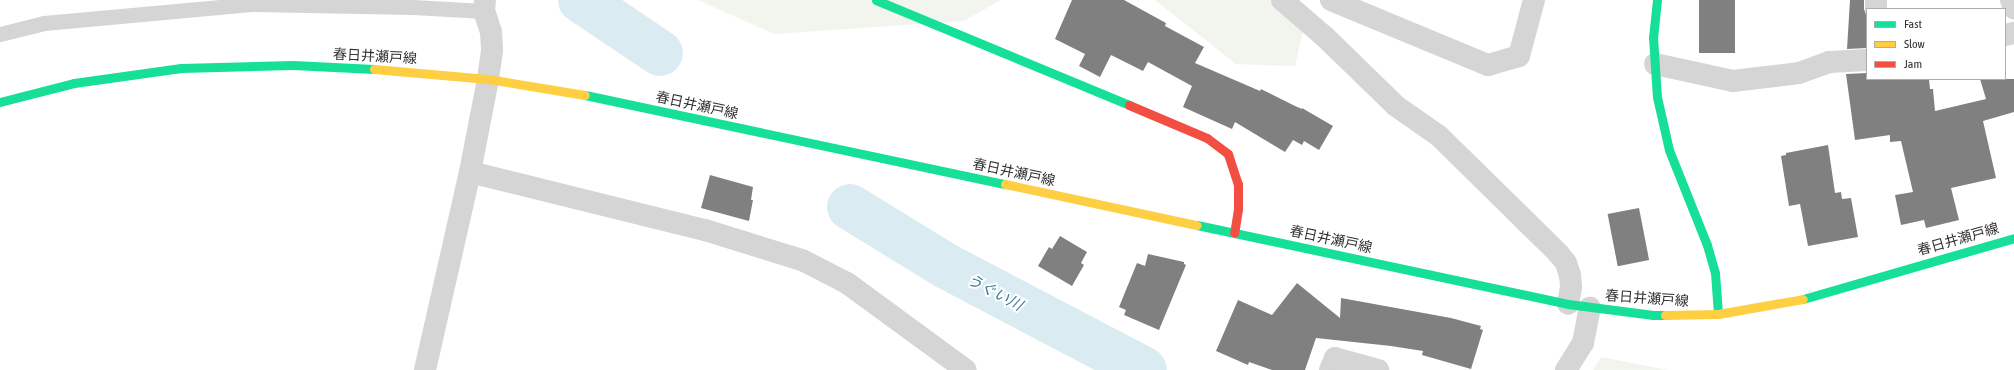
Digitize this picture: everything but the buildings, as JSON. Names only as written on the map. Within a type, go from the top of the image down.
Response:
[{"type":"main road","points":[[876,0],[1207,138],[1228,154],[1238,184],[1238,209],[1234,233]]},
{"type":"main road","points":[[1657,0],[1653,37],[1657,97],[1669,150],[1707,245],[1715,273],[1718,314]]},
{"type":"main road","name":"春日井瀬戸線","points":[[0,102],[74,83],[181,68],[293,65],[402,70],[488,79],[596,98],[1568,304],[1653,315],[1718,314],[1799,300],[2014,238]]},
{"type":"street","points":[[1330,0],[1488,65],[1519,56],[1534,0]]},
{"type":"street","points":[[2011,0],[2014,8]]},
{"type":"street","points":[[1287,2],[1396,106],[1438,136],[1558,253],[1566,263],[1570,275],[1571,287],[1568,304]]},
{"type":"street","points":[[425,370],[470,172],[488,79],[492,32],[485,6]]},
{"type":"street","points":[[1655,64],[1733,81],[1799,73],[1829,62],[1866,60]]},
{"type":"street","points":[[470,172],[705,230],[802,260],[847,283],[966,370]]},
{"type":"street","points":[[1566,370],[1583,343],[1590,308]]},
{"type":"street","points":[[1330,370],[1335,358],[1378,370]]},
{"type":"lane","points":[[0,34],[44,23],[254,4],[413,4],[485,6]]},
{"type":"shaded area","points":[[698,0],[1001,0],[964,21],[774,34]]},
{"type":"shaded area","points":[[1155,0],[1282,0],[1303,30],[1295,66],[1236,64]]},
{"type":"shaded area","points":[[1601,357],[1668,370],[1593,370]]},
{"type":"waterway","name":"うぐい川","points":[[581,0],[660,53]]},
{"type":"waterway","name":"うぐい川","points":[[850,207],[948,267],[1144,370]]},
{"type":"traffic: fast","points":[[876,0],[1129,105]]},
{"type":"traffic: fast","points":[[1657,0],[1653,37],[1657,97],[1669,150],[1707,245],[1715,273],[1718,314]]},
{"type":"traffic: fast","points":[[0,102],[74,83],[181,68],[293,65],[374,69]]},
{"type":"traffic: fast","points":[[585,95],[1005,184]]},
{"type":"traffic: fast","points":[[1197,225],[1568,304],[1653,315],[1665,315]]},
{"type":"traffic: fast","points":[[1803,299],[2014,238]]},
{"type":"traffic: slow","points":[[374,69],[488,79],[585,95]]},
{"type":"traffic: slow","points":[[1005,184],[1197,225]]},
{"type":"traffic: slow","points":[[1665,315],[1718,314],[1803,299]]},
{"type":"traffic: jam","points":[[1129,105],[1207,138],[1228,154],[1238,184],[1238,209],[1234,233]]}]
